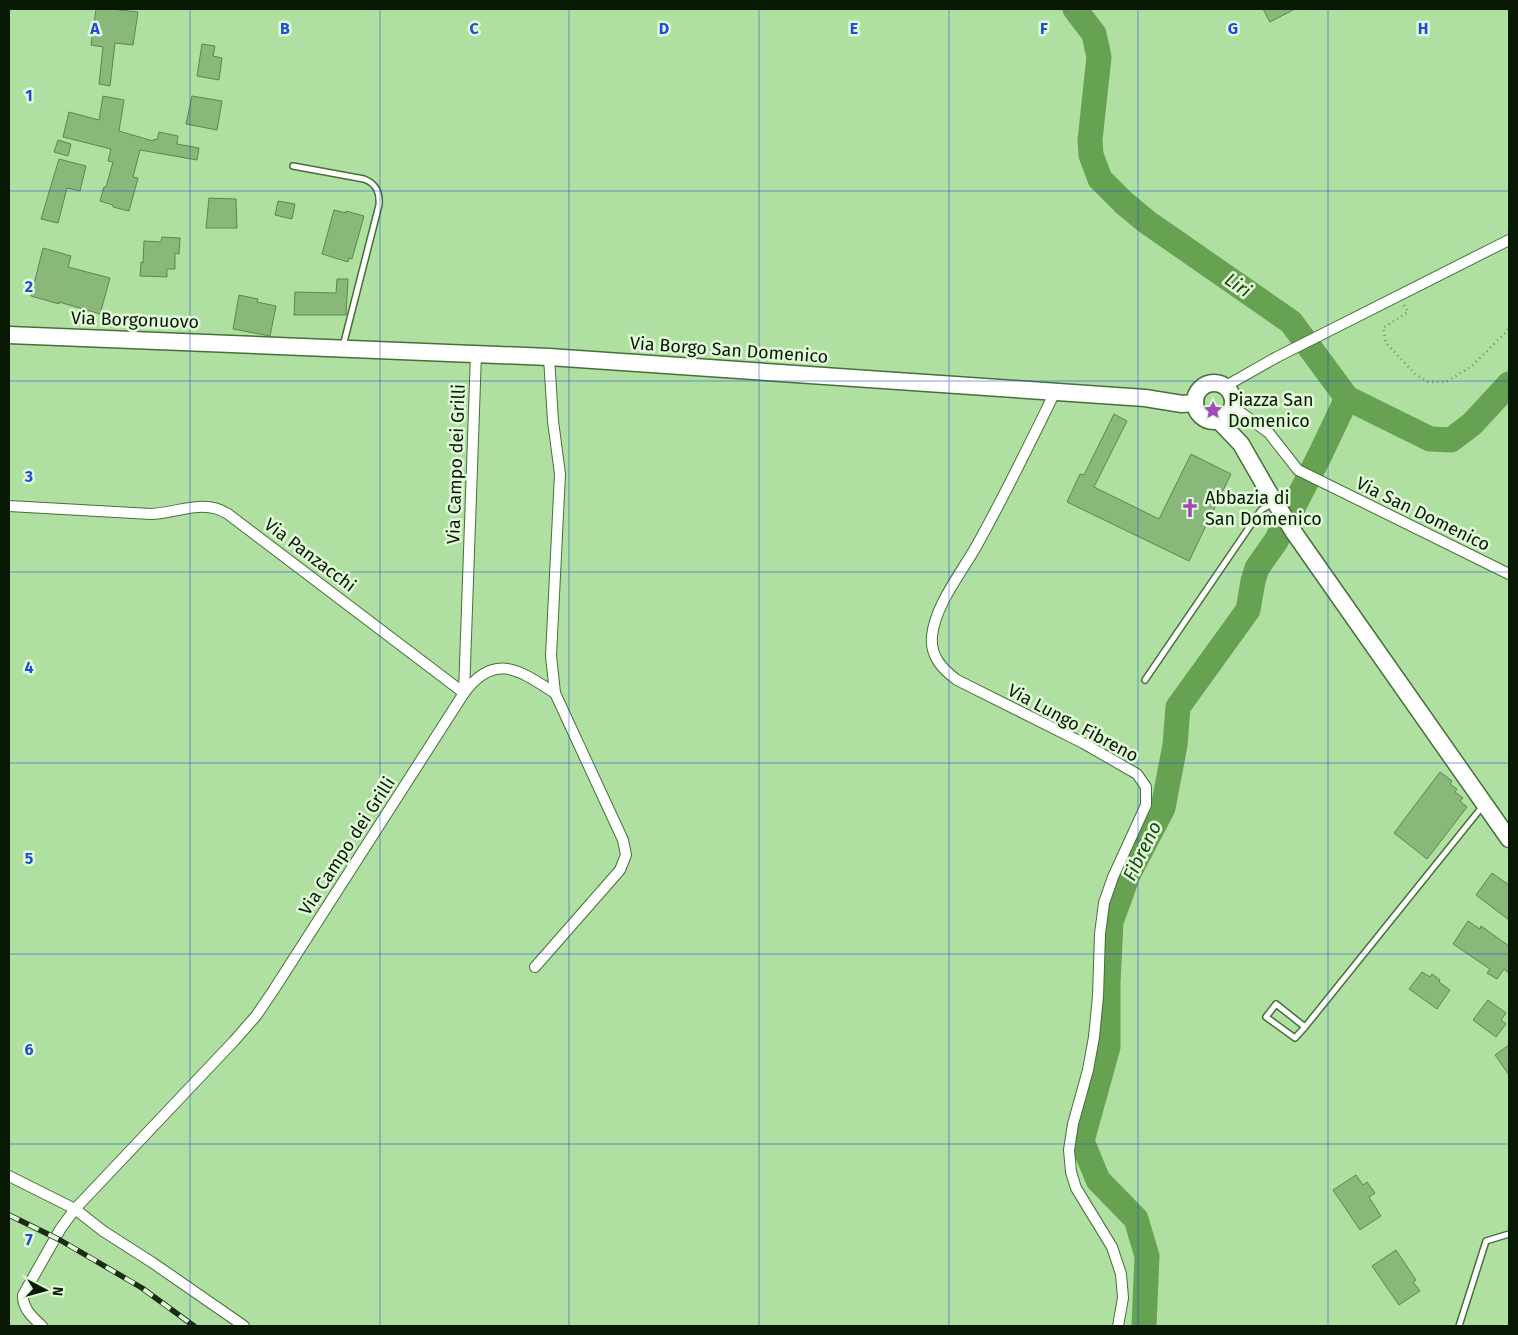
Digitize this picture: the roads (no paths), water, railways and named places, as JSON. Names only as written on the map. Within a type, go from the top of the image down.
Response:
[{"type":"main road","name":"Via Borgonuovo","points":[[9,335],[260,345]]},
{"type":"main road","name":"Via Borgo San Domenico","points":[[260,345],[549,357],[1145,398],[1182,404],[1194,403]]},
{"type":"main road","points":[[1213,383],[1224,387],[1231,395],[1232,406],[1228,415],[1219,421],[1208,421],[1202,418],[1194,403],[1195,397],[1202,387],[1213,383]]},
{"type":"main road","points":[[1219,421],[1241,444],[1295,534],[1509,839]]},
{"type":"street","points":[[1224,387],[1277,357],[1509,240]]},
{"type":"street","name":"Via Campo dei Grilli","points":[[42,1326],[24,1305],[23,1295],[61,1228],[75,1209],[256,1016],[464,693],[476,354]]},
{"type":"street","points":[[535,967],[620,870],[626,856],[623,840],[555,693],[551,656],[560,474],[553,421],[549,357]]},
{"type":"street","name":"Via Lungo Fibreno","points":[[1055,392],[976,547],[939,610],[935,620],[932,643],[934,655],[940,664],[957,680],[1092,747],[1137,774],[1146,786],[1146,805],[1113,876],[1104,903],[1099,943],[1098,996],[1093,1042],[1088,1070],[1073,1124],[1070,1150],[1071,1172],[1076,1188],[1112,1247],[1121,1274],[1122,1298],[1118,1326]]},
{"type":"street","name":"Via San Domenico","points":[[1232,406],[1269,433],[1298,470],[1509,574]]},
{"type":"street","name":"Via Panzacchi","points":[[9,506],[143,514],[171,513],[198,506],[217,508],[228,514],[464,693]]},
{"type":"street","points":[[464,693],[475,679],[483,673],[497,669],[507,669],[525,674],[555,693]]},
{"type":"street","points":[[9,1176],[75,1209],[103,1231],[244,1326]]},
{"type":"lane","points":[[293,166],[364,180],[374,184],[379,194],[379,205],[342,348]]},
{"type":"lane","points":[[1145,680],[1261,510],[1279,506]]},
{"type":"lane","points":[[1305,1027],[1276,1004],[1266,1017],[1295,1038],[1305,1027],[1485,804]]},
{"type":"lane","points":[[1458,1326],[1486,1242],[1509,1234]]},
{"type":"waterway","name":"Liri","points":[[1075,9],[1094,34],[1099,57],[1090,140],[1091,155],[1100,179],[1124,203],[1147,222],[1291,322],[1347,398],[1430,439],[1451,440],[1472,424],[1509,384]]},
{"type":"waterway","name":"Fibreno","points":[[1144,1326],[1147,1256],[1136,1219],[1098,1180],[1082,1141],[1108,1047],[1108,983],[1111,922],[1128,875],[1163,808],[1175,745],[1178,707],[1248,610],[1257,568],[1276,541],[1347,398]]},
{"type":"railway","points":[[9,1215],[60,1240],[142,1288],[194,1326]]},
{"type":"place","name":"Piazza San Domenico","points":[[1213,410]]},
{"type":"place","name":"Abbazia di San Domenico","points":[[1190,508]]}]
